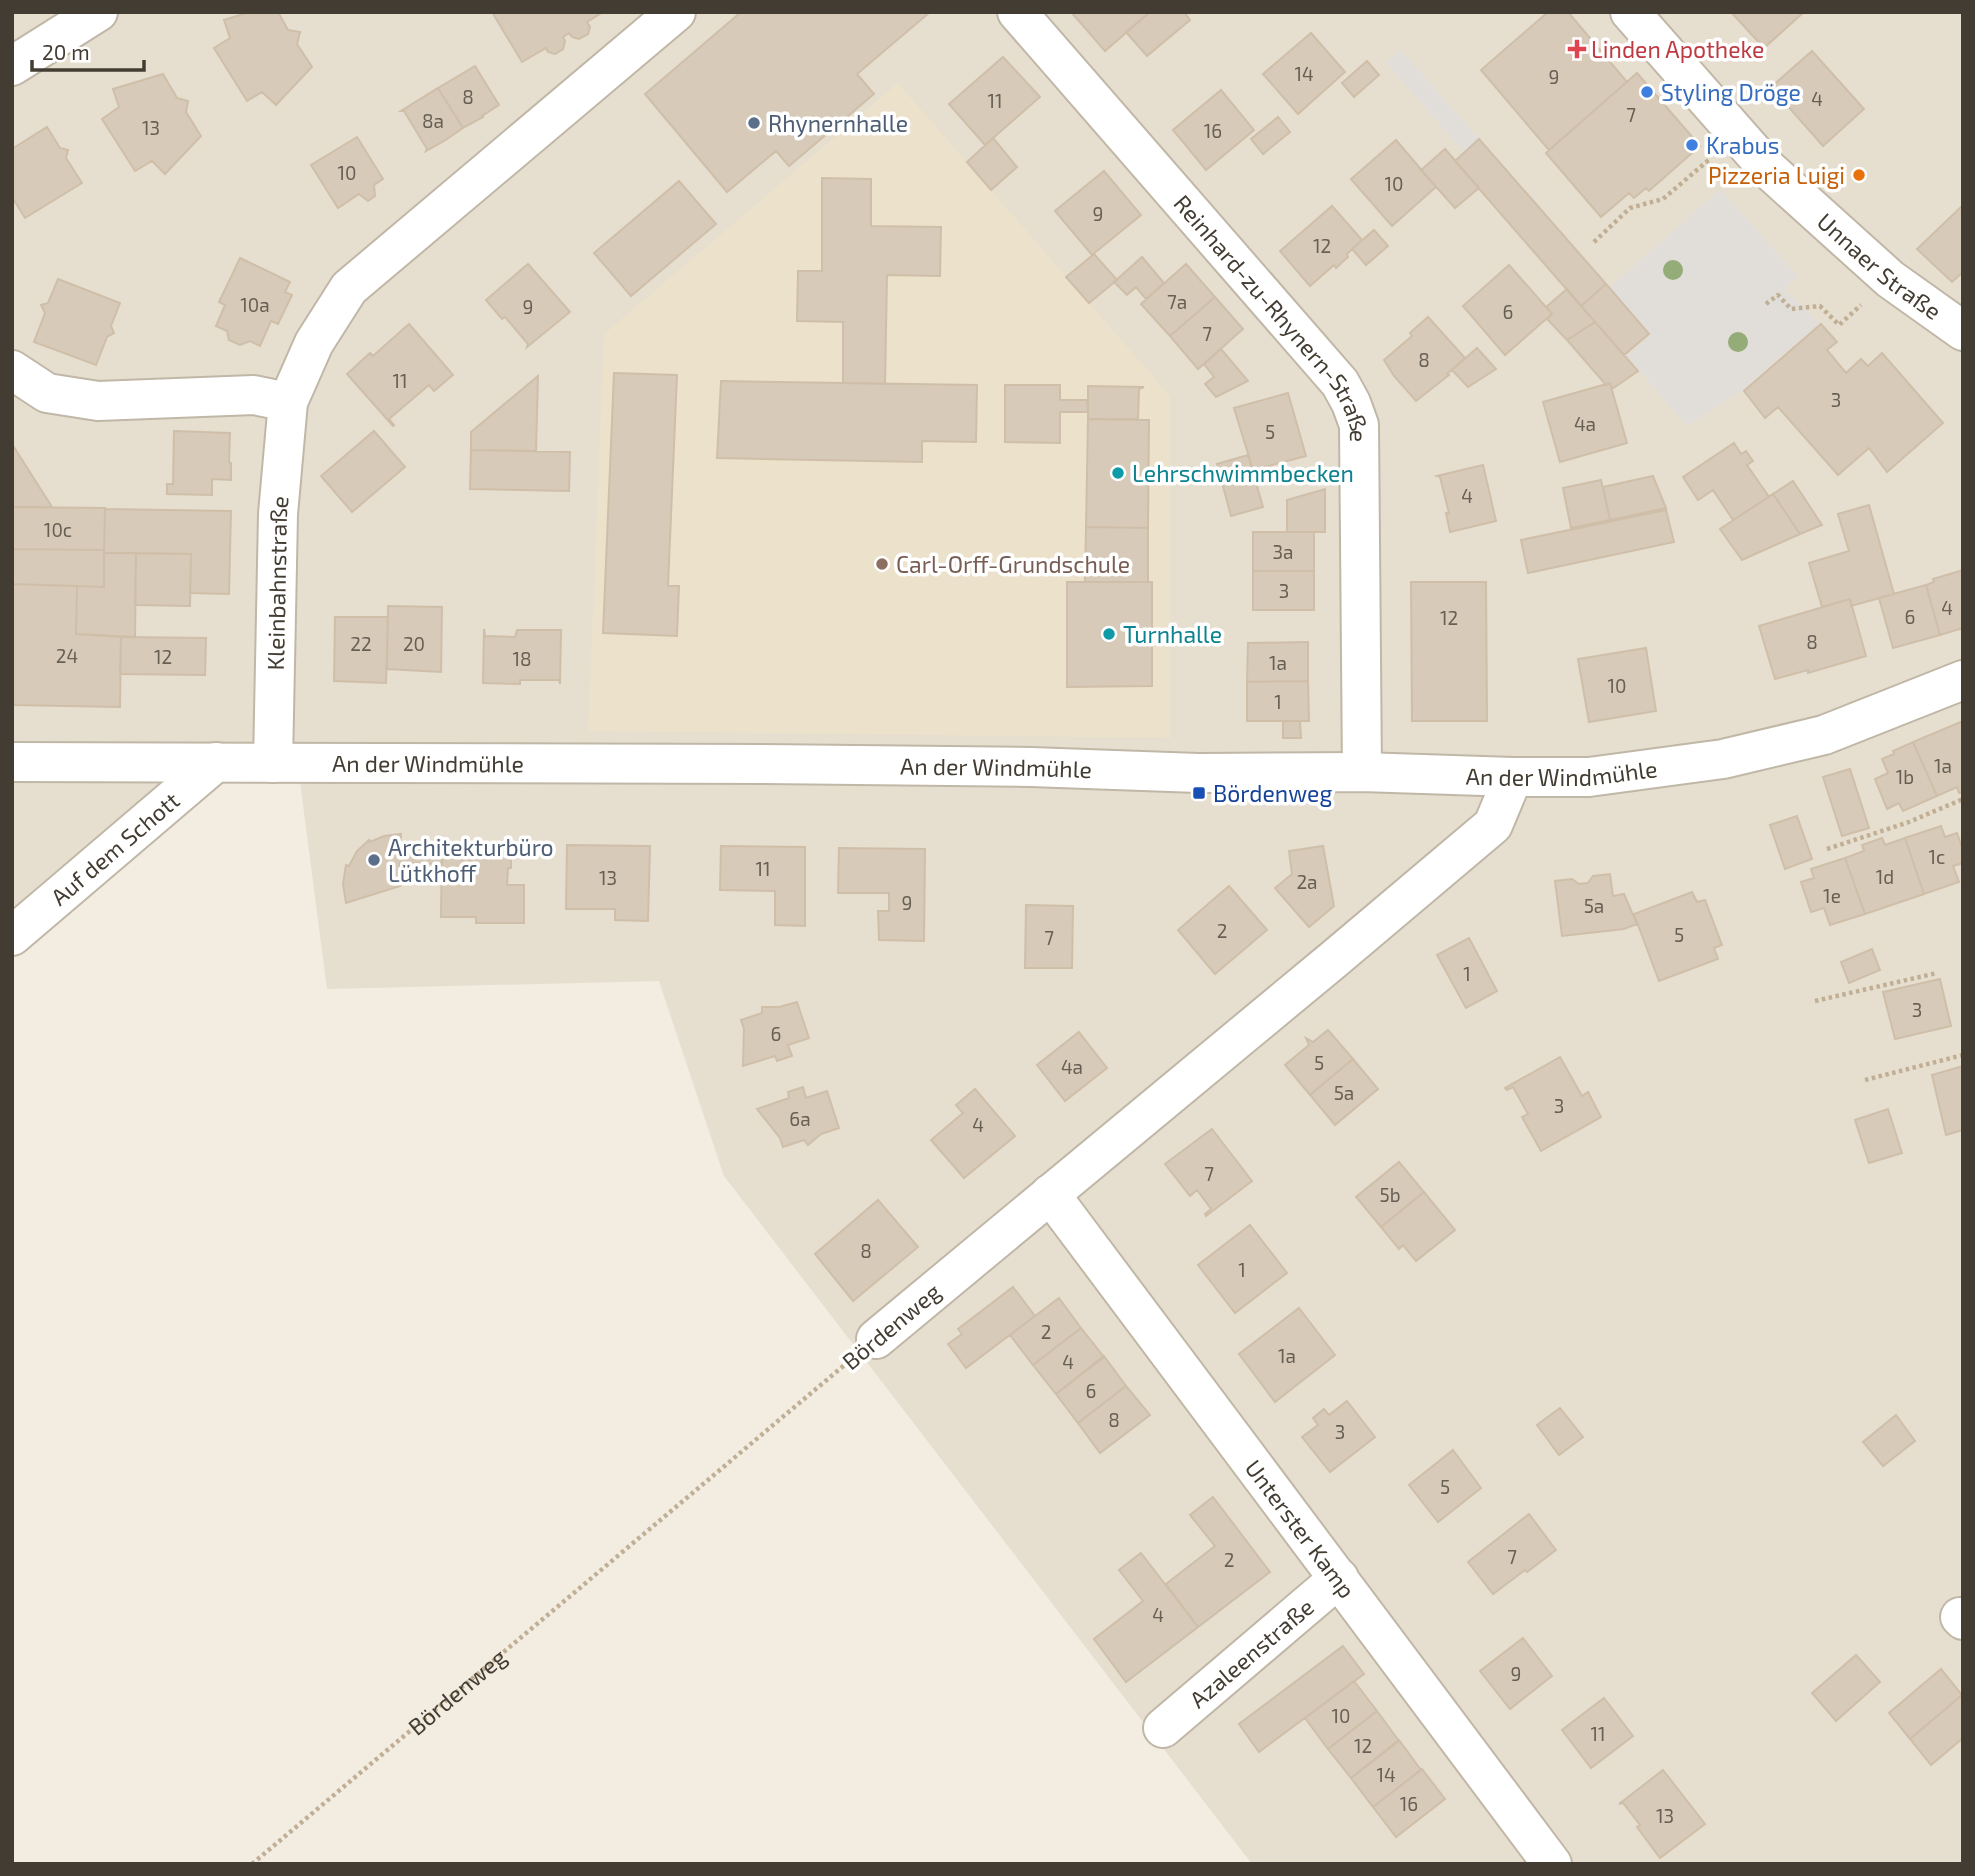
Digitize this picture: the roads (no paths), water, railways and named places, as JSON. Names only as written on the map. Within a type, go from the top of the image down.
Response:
[{"type":"street","points":[[12,66],[98,12]]},
{"type":"street","name":"Kleinbahnstraße","points":[[273,763],[278,514],[288,402],[314,343],[349,288],[676,12]]},
{"type":"street","name":"Reinhard-zu-Rhynern-Straße","points":[[1017,12],[1340,383],[1351,403],[1359,425],[1362,772]]},
{"type":"street","name":"Unnaer Straße","points":[[1630,12],[1768,169],[1867,259],[1963,331]]},
{"type":"street","points":[[12,370],[47,393],[99,401],[254,395],[288,402]]},
{"type":"street","name":"An der Windmühle","points":[[12,762],[764,764],[1031,767],[1198,773],[1362,772],[1588,777],[1723,760],[1824,735],[1963,680]]},
{"type":"street","name":"Auf dem Schott","points":[[12,936],[216,762]]},
{"type":"street","name":"Bördenweg","points":[[876,1339],[1493,825],[1513,777]]},
{"type":"street","name":"Unterster Kamp","points":[[1050,1194],[1552,1864]]},
{"type":"street","name":"Azaleenstraße","points":[[1163,1728],[1339,1578]]},
{"type":"place","name":"Linden Apotheke","points":[[1577,49]]},
{"type":"place","name":"Styling Dröge","points":[[1647,92]]},
{"type":"place","name":"Rhynernhalle","points":[[754,123]]},
{"type":"place","name":"Krabus","points":[[1692,145]]},
{"type":"place","name":"Pizzeria Luigi","points":[[1859,175]]},
{"type":"place","name":"Lehrschwimmbecken","points":[[1118,473]]},
{"type":"place","name":"Carl-Orff-Grundschule","points":[[882,564]]},
{"type":"place","name":"Turnhalle","points":[[1109,634]]},
{"type":"place","name":"Bördenweg","points":[[1199,793]]},
{"type":"place","name":"Architekturbüro Lütkhoff","points":[[374,860]]}]
